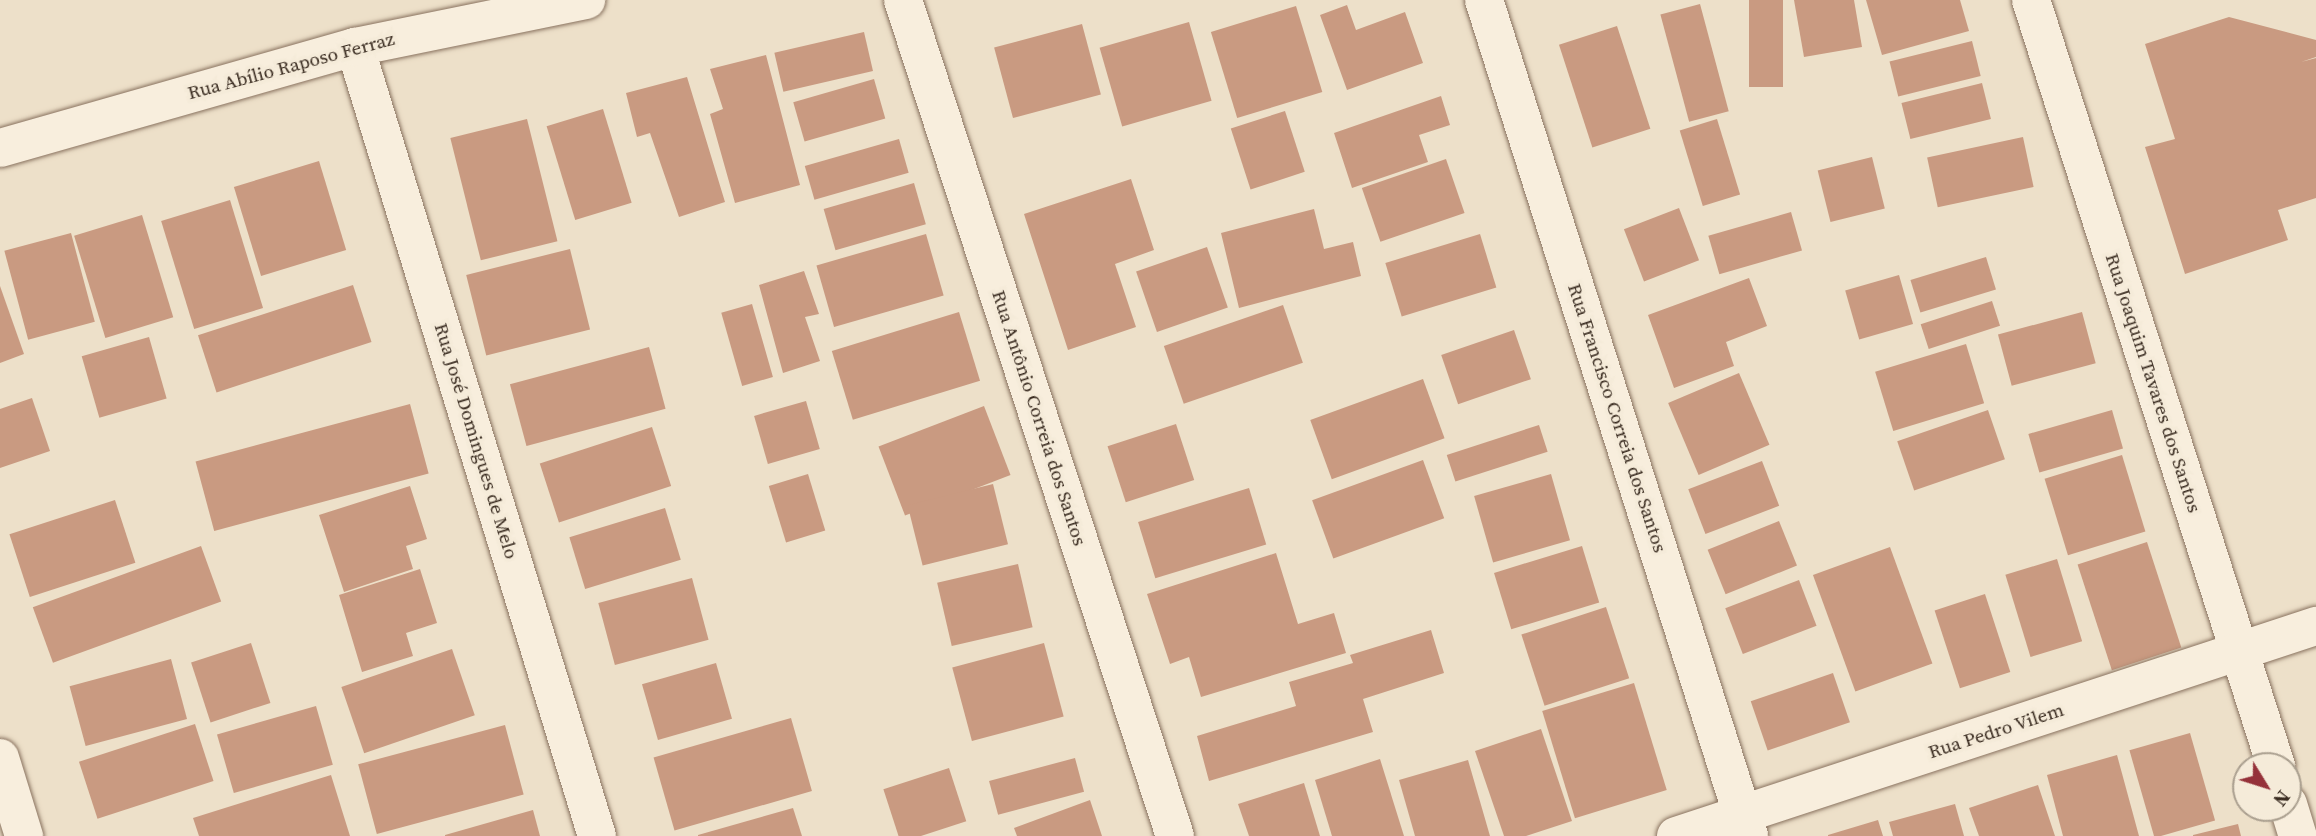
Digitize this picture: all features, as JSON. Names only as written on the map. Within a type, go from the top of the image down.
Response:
[{"type":"street","name":"Rua Abílio Raposo Ferraz","points":[[0,149],[355,47],[586,0]]},
{"type":"street","name":"Rua Antônio Correia dos Santos","points":[[903,0],[1175,836]]},
{"type":"street","name":"Rua Francisco Correia dos Santos","points":[[1484,0],[1746,826]]},
{"type":"street","name":"Rua Joaquim Tavares dos Santos","points":[[2032,0],[2271,752]]},
{"type":"street","name":"Rua José Domingues de Melo","points":[[355,47],[597,836]]},
{"type":"street","name":"Rua Pedro Vilem","points":[[1676,836],[1746,826],[2238,650],[2316,626]]},
{"type":"street","points":[[0,758],[24,836]]},
{"type":"building","points":[[1749,0],[1783,0],[1783,87],[1749,87]]},
{"type":"building","points":[[1794,0],[1854,0],[1862,47],[1804,57]]},
{"type":"building","points":[[1866,0],[1960,0],[1969,31],[1882,55]]},
{"type":"building","points":[[1700,4],[1729,111],[1689,122],[1660,15]]},
{"type":"building","points":[[1347,5],[1356,30],[1405,12],[1423,63],[1347,90],[1320,15]]},
{"type":"building","points":[[1296,6],[1322,92],[1237,118],[1211,32]]},
{"type":"building","points":[[2229,17],[2316,40],[2316,57],[2301,62],[2316,58],[2316,198],[2278,210],[2288,240],[2185,274],[2145,147],[2175,139],[2145,44]]},
{"type":"building","points":[[1189,22],[1212,101],[1122,126],[1100,48]]},
{"type":"building","points":[[1082,24],[1101,95],[1013,118],[994,48]]},
{"type":"building","points":[[1617,26],[1650,129],[1592,148],[1559,45]]},
{"type":"building","points":[[864,32],[873,71],[783,92],[774,53]]},
{"type":"building","points":[[1972,41],[1981,76],[1898,96],[1890,62]]},
{"type":"building","points":[[766,55],[800,185],[735,203],[710,114],[723,109],[710,69]]},
{"type":"building","points":[[687,77],[725,202],[679,217],[650,133],[637,137],[626,93]]},
{"type":"building","points":[[874,79],[885,118],[805,142],[793,102]]},
{"type":"building","points":[[1982,83],[1991,119],[1910,139],[1901,103]]},
{"type":"building","points":[[1441,96],[1450,125],[1419,135],[1428,162],[1352,188],[1334,133]]},
{"type":"building","points":[[603,109],[632,203],[575,220],[547,126]]},
{"type":"building","points":[[1285,111],[1305,172],[1251,189],[1231,129]]},
{"type":"building","points":[[527,119],[557,241],[481,260],[450,138]]},
{"type":"building","points":[[1717,119],[1740,195],[1703,206],[1680,130]]},
{"type":"building","points":[[2023,137],[2034,187],[1938,207],[1927,157]]},
{"type":"building","points":[[899,139],[909,173],[814,200],[805,166]]},
{"type":"building","points":[[1872,157],[1885,208],[1830,222],[1818,171]]},
{"type":"building","points":[[1446,159],[1465,213],[1380,242],[1362,188]]},
{"type":"building","points":[[319,161],[346,250],[261,276],[234,187]]},
{"type":"building","points":[[1131,179],[1154,250],[1115,264],[1136,327],[1068,350],[1024,214]]},
{"type":"building","points":[[914,183],[926,224],[835,250],[824,209]]},
{"type":"building","points":[[230,200],[263,308],[194,329],[161,221]]},
{"type":"building","points":[[1679,208],[1699,260],[1644,281],[1624,229]]},
{"type":"building","points":[[1314,209],[1324,249],[1353,242],[1361,276],[1239,308],[1221,233]]},
{"type":"building","points":[[1791,212],[1802,250],[1719,274],[1708,236]]},
{"type":"building","points":[[142,215],[173,317],[105,338],[74,236]]},
{"type":"building","points":[[71,233],[95,322],[28,340],[4,251]]},
{"type":"building","points":[[926,234],[944,296],[834,327],[816,265]]},
{"type":"building","points":[[1480,234],[1496,288],[1402,316],[1385,263]]},
{"type":"building","points":[[1207,247],[1228,308],[1157,332],[1136,271]]},
{"type":"building","points":[[570,249],[590,330],[486,355],[466,275]]},
{"type":"building","points":[[1986,257],[1996,290],[1920,313],[1910,280]]},
{"type":"building","points":[[804,271],[819,314],[805,317],[820,361],[783,373],[759,285]]},
{"type":"building","points":[[1899,275],[1913,324],[1859,339],[1845,290]]},
{"type":"building","points":[[1749,278],[1767,326],[1726,342],[1734,366],[1674,388],[1648,315]]},
{"type":"building","points":[[353,285],[372,342],[217,392],[198,335]]},
{"type":"building","points":[[0,286],[24,354],[0,363]]},
{"type":"building","points":[[1992,301],[2000,326],[1929,349],[1921,324]]},
{"type":"building","points":[[752,304],[773,377],[742,386],[721,313]]},
{"type":"building","points":[[1283,305],[1303,363],[1184,404],[1164,346]]},
{"type":"building","points":[[959,312],[980,381],[853,420],[832,351]]},
{"type":"building","points":[[2082,312],[2096,363],[2012,386],[1998,335]]},
{"type":"building","points":[[1514,330],[1531,379],[1458,404],[1441,355]]},
{"type":"building","points":[[149,337],[167,399],[99,418],[82,356]]},
{"type":"building","points":[[1966,344],[1984,403],[1893,431],[1875,372]]},
{"type":"building","points":[[649,347],[666,409],[526,446],[510,384]]},
{"type":"building","points":[[1739,373],[1769,445],[1699,475],[1668,403]]},
{"type":"building","points":[[1423,379],[1445,438],[1332,479],[1310,420]]},
{"type":"building","points":[[32,398],[50,451],[0,468],[0,409]]},
{"type":"building","points":[[806,401],[820,449],[768,464],[754,416]]},
{"type":"building","points":[[410,404],[429,474],[214,531],[196,461]]},
{"type":"building","points":[[984,406],[1011,475],[905,516],[879,446]]},
{"type":"building","points":[[1988,410],[2005,459],[1914,490],[1897,441]]},
{"type":"building","points":[[2112,410],[2123,448],[2039,472],[2028,434]]},
{"type":"building","points":[[1176,424],[1194,480],[1126,502],[1108,446]]},
{"type":"building","points":[[1539,425],[1548,452],[1455,482],[1447,455]]},
{"type":"building","points":[[652,427],[671,486],[559,522],[540,463]]},
{"type":"building","points":[[2122,455],[2145,532],[2068,555],[2045,479]]},
{"type":"building","points":[[1423,460],[1444,518],[1333,559],[1312,500]]},
{"type":"building","points":[[1762,461],[1779,506],[1705,534],[1688,489]]},
{"type":"building","points":[[808,474],[825,530],[786,542],[769,486]]},
{"type":"building","points":[[1551,474],[1570,540],[1493,562],[1474,496]]},
{"type":"building","points":[[993,484],[1008,544],[923,565],[908,505]]},
{"type":"building","points":[[410,486],[427,539],[406,546],[413,569],[344,592],[319,515]]},
{"type":"building","points":[[1249,488],[1266,544],[1155,578],[1138,522]]},
{"type":"building","points":[[115,500],[135,563],[30,597],[9,534]]},
{"type":"building","points":[[665,508],[681,560],[585,589],[569,537]]},
{"type":"building","points":[[1779,521],[1797,566],[1726,594],[1708,550]]},
{"type":"building","points":[[2147,542],[2181,648],[2112,670],[2078,565]]},
{"type":"building","points":[[201,546],[221,601],[53,663],[33,607]]},
{"type":"building","points":[[1582,546],[1599,602],[1511,629],[1494,573]]},
{"type":"building","points":[[1890,547],[1932,664],[1855,692],[1813,575]]},
{"type":"building","points":[[1276,553],[1298,624],[1334,613],[1346,653],[1201,697],[1189,657],[1170,664],[1147,594]]},
{"type":"building","points":[[2057,559],[2082,641],[2031,657],[2005,575]]},
{"type":"building","points":[[1018,564],[1033,627],[952,646],[937,583]]},
{"type":"building","points":[[420,569],[437,623],[406,633],[413,656],[362,672],[339,595]]},
{"type":"building","points":[[692,578],[709,640],[615,665],[598,603]]},
{"type":"building","points":[[1799,580],[1817,626],[1743,654],[1725,608]]},
{"type":"building","points":[[1985,594],[2010,672],[1960,688],[1935,610]]},
{"type":"building","points":[[1606,607],[1629,678],[1545,706],[1521,635]]},
{"type":"building","points":[[1431,630],[1444,673],[1363,699],[1373,732],[1209,781],[1197,736],[1296,706],[1289,682],[1353,663],[1350,655]]},
{"type":"building","points":[[251,643],[270,703],[211,722],[191,662]]},
{"type":"building","points":[[1044,643],[1064,716],[972,741],[952,668]]},
{"type":"building","points":[[452,649],[475,715],[364,753],[341,687]]},
{"type":"building","points":[[171,659],[187,719],[86,746],[70,686]]},
{"type":"building","points":[[716,663],[732,719],[658,740],[642,684]]},
{"type":"building","points":[[1833,673],[1850,722],[1768,750],[1751,701]]},
{"type":"building","points":[[1634,683],[1667,790],[1575,818],[1542,711]]},
{"type":"building","points":[[316,706],[333,765],[234,793],[217,734]]},
{"type":"building","points":[[791,718],[812,791],[674,830],[654,757]]},
{"type":"building","points":[[195,724],[214,781],[98,819],[79,762]]},
{"type":"building","points":[[505,725],[524,795],[377,834],[358,764]]},
{"type":"building","points":[[1541,729],[1572,821],[1526,836],[1504,836],[1475,751]]},
{"type":"building","points":[[2190,733],[2215,820],[2154,836],[2129,750]]},
{"type":"building","points":[[2117,755],[2139,836],[2063,836],[2047,775]]},
{"type":"building","points":[[1075,758],[1084,792],[998,815],[989,781]]},
{"type":"building","points":[[1380,759],[1404,836],[1332,836],[1315,780]]},
{"type":"building","points":[[1468,760],[1490,836],[1415,836],[1399,780]]},
{"type":"building","points":[[949,768],[966,821],[921,836],[899,836],[883,789]]},
{"type":"building","points":[[331,775],[350,836],[199,836],[193,818]]},
{"type":"building","points":[[1304,783],[1320,836],[1249,836],[1238,804]]},
{"type":"building","points":[[2038,785],[2055,836],[1979,836],[1969,808]]},
{"type":"building","points":[[1090,800],[1102,836],[1017,836],[1014,828]]},
{"type":"building","points":[[1955,804],[1964,836],[1893,836],[1889,822]]},
{"type":"building","points":[[793,808],[802,836],[698,836],[698,835]]},
{"type":"building","points":[[533,810],[540,836],[445,836],[445,835]]},
{"type":"building","points":[[1878,820],[1883,836],[1828,836],[1828,835]]},
{"type":"building","points":[[2238,824],[2241,836],[2193,836],[2193,835]]}]
